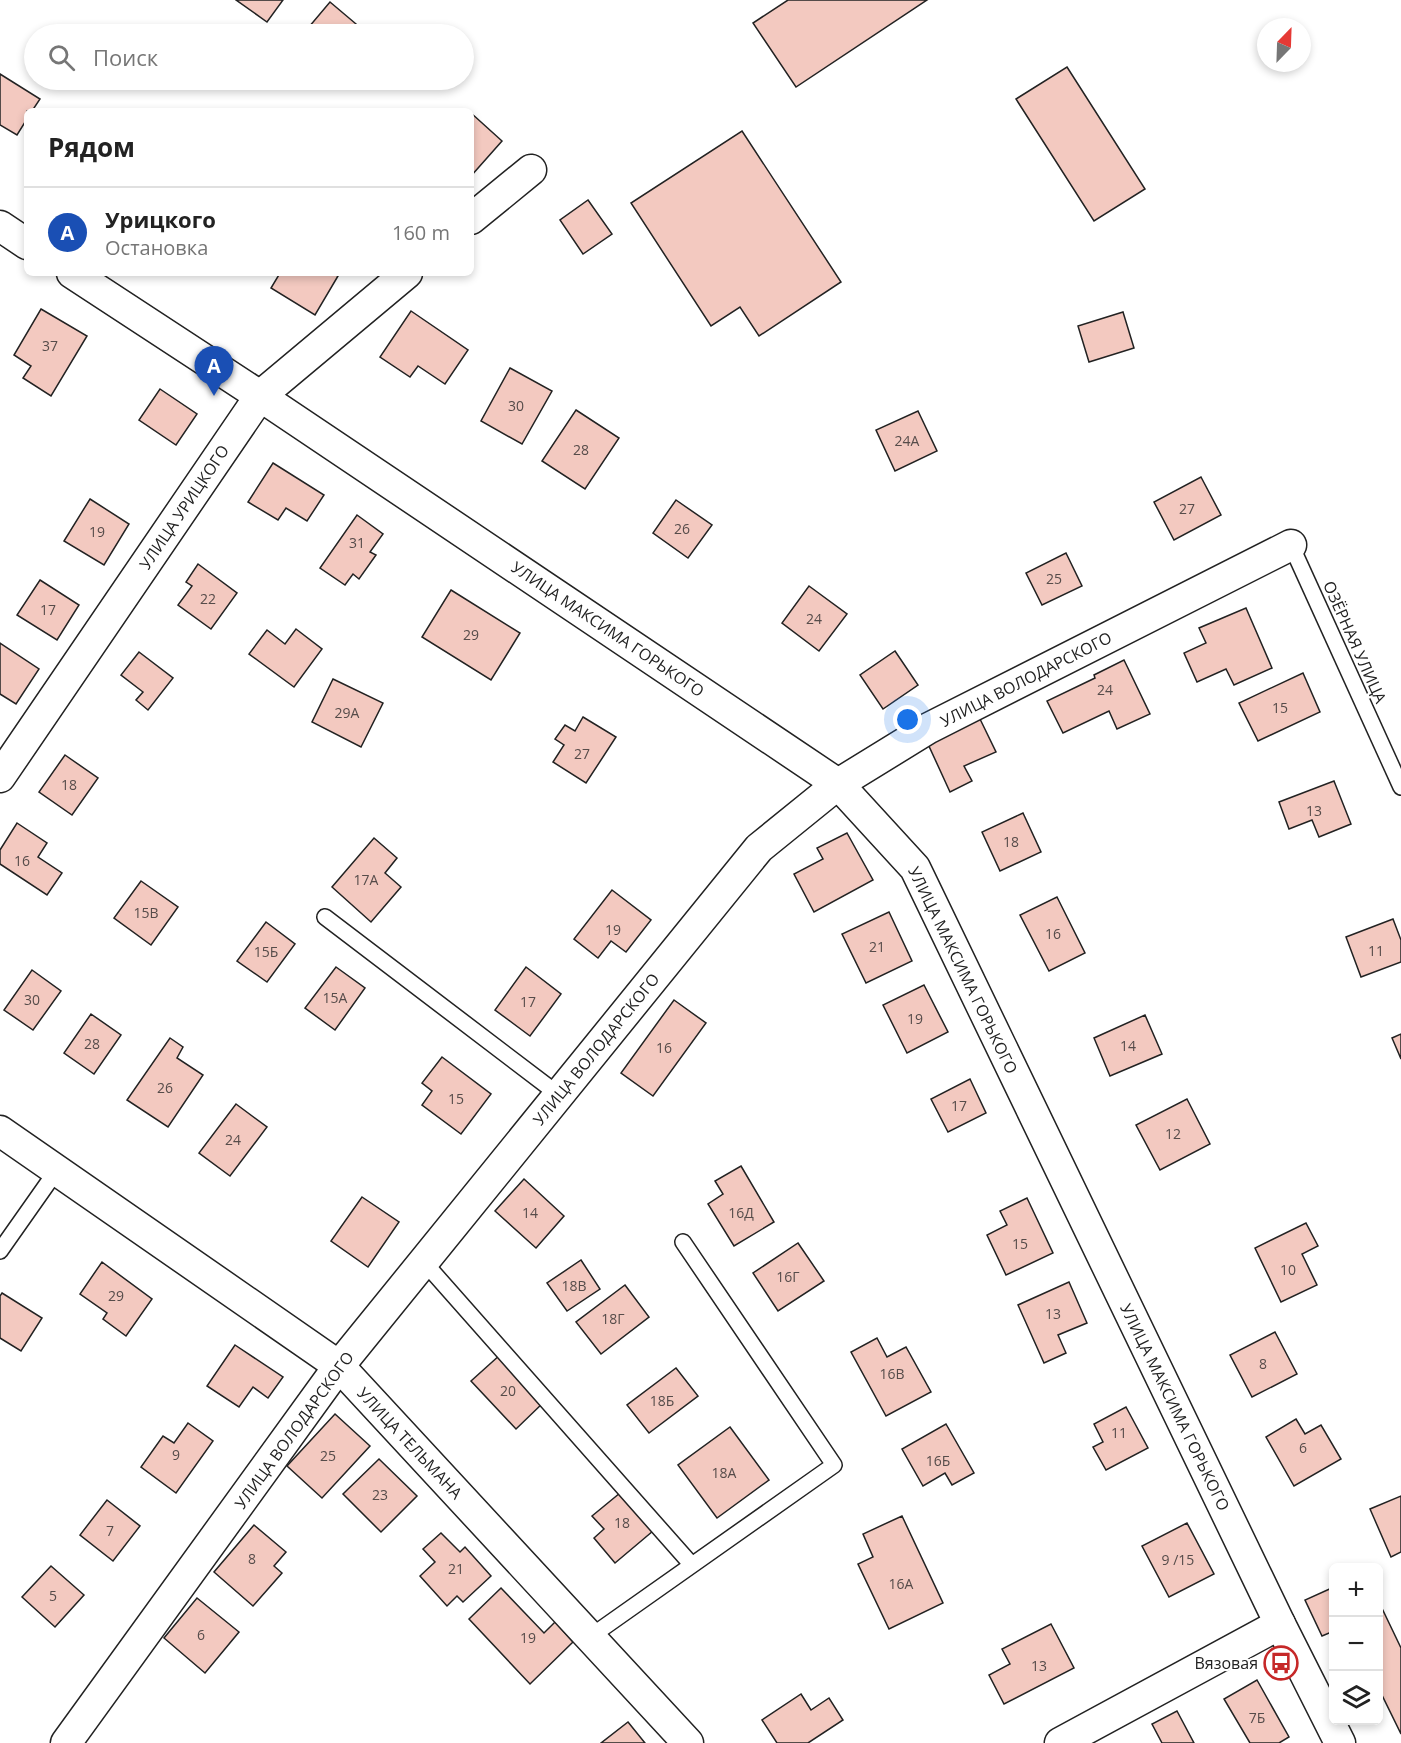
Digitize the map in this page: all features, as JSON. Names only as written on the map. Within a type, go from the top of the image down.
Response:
[{"type":"street","points":[[474,217],[531,170]]},
{"type":"street","points":[[0,226],[24,242]]},
{"type":"street","name":"УЛИЦА МАКСИМА ГОРЬКОГО","points":[[77,276],[260,396],[838,784],[915,868],[1280,1624],[1340,1743]]},
{"type":"street","name":"УЛИЦА УРИЦКОГО","points":[[0,777],[260,396],[403,276]]},
{"type":"street","name":"УЛИЦА ВОЛОДАРСКОГО","points":[[66,1743],[339,1366],[759,848],[838,784],[929,728],[1291,545]]},
{"type":"street","name":"УЛИЦА ТЕЛЬМАНА","points":[[0,1131],[339,1366],[688,1743]]},
{"type":"street","points":[[1060,1743],[1280,1624]]},
{"type":"lane","name":"ОЗЁРНАЯ УЛИЦА","points":[[1291,545],[1401,787]]},
{"type":"lane","points":[[325,917],[559,1095]]},
{"type":"lane","points":[[0,1251],[57,1170]]},
{"type":"lane","points":[[590,1637],[834,1465],[683,1242]]},
{"type":"lane","points":[[424,1262],[691,1564]]},
{"type":"building","points":[[236,0],[283,0],[267,22]]},
{"type":"building","points":[[788,0],[927,0],[796,87],[753,23]]},
{"type":"building","points":[[330,2],[356,24],[311,24]]},
{"type":"building","points":[[1067,67],[1145,189],[1094,221],[1016,99]]},
{"type":"building","points":[[0,74],[40,99],[34,108],[24,108],[24,124],[17,135],[0,125]]},
{"type":"building","points":[[474,116],[502,141],[474,173]]},
{"type":"building","points":[[742,131],[841,282],[759,336],[740,307],[711,326],[631,203]]},
{"type":"building","points":[[588,200],[612,234],[583,254],[560,220]]},
{"type":"building","points":[[278,276],[338,276],[315,315],[271,288]]},
{"type":"building","points":[[41,309],[87,336],[51,396],[23,378],[31,366],[14,355]]},
{"type":"building","points":[[411,311],[468,350],[445,384],[418,366],[410,377],[380,357]]},
{"type":"building","points":[[1123,312],[1134,348],[1089,362],[1078,326]]},
{"type":"building","points":[[510,368],[552,391],[522,444],[481,421]]},
{"type":"building","points":[[160,389],[197,414],[176,445],[139,420]]},
{"type":"building","points":[[576,410],[619,438],[585,489],[542,461]]},
{"type":"building","points":[[918,411],[937,451],[895,471],[876,430]]},
{"type":"building","points":[[273,463],[324,495],[307,521],[286,508],[278,520],[248,502]]},
{"type":"building","points":[[1201,477],[1221,515],[1174,540],[1154,502]]},
{"type":"building","points":[[90,499],[129,524],[104,565],[64,541]]},
{"type":"building","points":[[676,500],[712,525],[688,558],[653,533]]},
{"type":"building","points":[[357,515],[383,534],[370,552],[376,555],[359,579],[353,574],[345,585],[320,568]]},
{"type":"building","points":[[1066,553],[1082,586],[1042,605],[1026,573]]},
{"type":"building","points":[[198,564],[237,593],[211,629],[178,605],[192,586],[186,582]]},
{"type":"building","points":[[40,580],[79,605],[57,640],[17,615]]},
{"type":"building","points":[[809,586],[847,614],[819,651],[782,623]]},
{"type":"building","points":[[451,590],[520,633],[491,680],[422,637]]},
{"type":"building","points":[[1246,608],[1272,668],[1234,685],[1226,669],[1197,682],[1184,653],[1206,643],[1199,628]]},
{"type":"building","points":[[296,629],[322,649],[294,687],[249,654],[267,630],[285,644]]},
{"type":"building","points":[[0,643],[39,669],[16,704],[0,694]]},
{"type":"building","points":[[895,651],[918,685],[883,709],[860,675]]},
{"type":"building","points":[[139,652],[173,678],[148,710],[136,700],[143,692],[121,675]]},
{"type":"building","points":[[1124,660],[1150,714],[1117,729],[1109,711],[1063,733],[1047,701],[1095,678],[1094,675]]},
{"type":"building","points":[[1303,673],[1320,712],[1258,741],[1239,703]]},
{"type":"building","points":[[333,679],[383,703],[361,747],[312,722]]},
{"type":"building","points":[[583,717],[616,737],[586,783],[553,762],[564,745],[555,739],[565,725],[575,731]]},
{"type":"building","points":[[980,719],[996,752],[964,766],[972,781],[950,792],[928,744]]},
{"type":"building","points":[[65,755],[98,778],[72,815],[39,792]]},
{"type":"building","points":[[1334,781],[1351,824],[1319,837],[1312,820],[1289,829],[1279,802]]},
{"type":"building","points":[[1023,813],[1041,852],[1000,871],[982,832]]},
{"type":"building","points":[[17,823],[47,843],[38,857],[62,873],[47,895],[0,864],[0,850]]},
{"type":"building","points":[[847,833],[873,880],[814,912],[794,874],[823,859],[817,848]]},
{"type":"building","points":[[374,838],[397,858],[385,873],[401,887],[371,922],[332,887]]},
{"type":"building","points":[[141,881],[178,907],[151,945],[114,918]]},
{"type":"building","points":[[612,890],[651,920],[626,952],[611,941],[598,958],[574,939]]},
{"type":"building","points":[[1057,897],[1085,953],[1049,971],[1020,915]]},
{"type":"building","points":[[889,912],[912,961],[866,983],[842,934]]},
{"type":"building","points":[[1393,919],[1401,940],[1401,962],[1361,977],[1346,937]]},
{"type":"building","points":[[266,922],[295,944],[267,982],[237,961]]},
{"type":"building","points":[[336,967],[365,988],[335,1030],[305,1008]]},
{"type":"building","points":[[526,967],[561,994],[530,1036],[495,1010]]},
{"type":"building","points":[[32,970],[61,991],[33,1030],[4,1010]]},
{"type":"building","points":[[924,985],[948,1032],[907,1053],[883,1005]]},
{"type":"building","points":[[674,1000],[706,1023],[653,1096],[621,1073]]},
{"type":"building","points":[[91,1014],[121,1035],[94,1074],[64,1053]]},
{"type":"building","points":[[1145,1015],[1162,1054],[1110,1076],[1094,1038]]},
{"type":"building","points":[[1401,1034],[1401,1059],[1392,1038]]},
{"type":"building","points":[[170,1038],[183,1047],[177,1058],[203,1075],[168,1127],[127,1100]]},
{"type":"building","points":[[442,1057],[491,1094],[461,1134],[422,1105],[432,1091],[422,1083]]},
{"type":"building","points":[[970,1079],[986,1113],[948,1132],[931,1099]]},
{"type":"building","points":[[1187,1099],[1210,1144],[1160,1170],[1136,1125]]},
{"type":"building","points":[[236,1104],[267,1127],[230,1176],[199,1153]]},
{"type":"building","points":[[741,1166],[774,1222],[734,1246],[708,1204],[723,1194],[715,1181]]},
{"type":"building","points":[[524,1179],[564,1216],[536,1248],[495,1211]]},
{"type":"building","points":[[362,1197],[399,1222],[368,1267],[331,1241]]},
{"type":"building","points":[[1027,1198],[1053,1253],[1006,1275],[987,1235],[1007,1225],[1000,1211]]},
{"type":"building","points":[[1306,1223],[1318,1246],[1302,1254],[1317,1285],[1281,1302],[1255,1248]]},
{"type":"building","points":[[798,1243],[824,1281],[778,1311],[753,1273]]},
{"type":"building","points":[[581,1260],[600,1289],[567,1311],[547,1283]]},
{"type":"building","points":[[102,1262],[152,1299],[126,1336],[103,1319],[107,1313],[80,1294]]},
{"type":"building","points":[[1069,1282],[1087,1323],[1058,1335],[1066,1353],[1044,1363],[1018,1305]]},
{"type":"building","points":[[625,1285],[649,1317],[601,1354],[576,1322]]},
{"type":"building","points":[[2,1293],[42,1318],[21,1351],[0,1338],[0,1296]]},
{"type":"building","points":[[1275,1332],[1297,1374],[1252,1397],[1230,1355]]},
{"type":"building","points":[[877,1338],[887,1357],[906,1347],[931,1392],[886,1416],[851,1352]]},
{"type":"building","points":[[235,1345],[283,1377],[268,1398],[253,1387],[239,1407],[207,1386]]},
{"type":"building","points":[[501,1354],[545,1401],[516,1429],[471,1381]]},
{"type":"building","points":[[676,1368],[698,1396],[649,1433],[627,1405]]},
{"type":"building","points":[[1126,1407],[1148,1448],[1106,1470],[1093,1447],[1103,1442],[1094,1424]]},
{"type":"building","points":[[335,1414],[370,1446],[322,1498],[287,1466]]},
{"type":"building","points":[[1296,1419],[1305,1434],[1321,1425],[1341,1459],[1294,1486],[1266,1437]]},
{"type":"building","points":[[188,1423],[213,1441],[176,1493],[141,1467],[163,1436],[174,1443]]},
{"type":"building","points":[[946,1424],[974,1473],[952,1485],[945,1473],[923,1486],[902,1449]]},
{"type":"building","points":[[730,1427],[769,1480],[717,1518],[678,1465]]},
{"type":"building","points":[[379,1459],[417,1496],[381,1532],[343,1494]]},
{"type":"building","points":[[620,1493],[653,1531],[615,1563],[594,1538],[604,1529],[592,1516]]},
{"type":"building","points":[[1401,1496],[1401,1552],[1391,1557],[1370,1509]]},
{"type":"building","points":[[107,1500],[140,1526],[113,1561],[80,1535]]},
{"type":"building","points":[[902,1516],[943,1603],[889,1629],[858,1564],[873,1557],[863,1534]]},
{"type":"building","points":[[1187,1523],[1214,1574],[1169,1597],[1142,1546]]},
{"type":"building","points":[[254,1525],[286,1552],[274,1566],[282,1573],[253,1606],[214,1572]]},
{"type":"building","points":[[441,1533],[460,1552],[465,1547],[491,1576],[463,1602],[457,1596],[447,1606],[420,1576],[435,1562],[423,1549]]},
{"type":"building","points":[[51,1566],[84,1595],[55,1627],[22,1597]]},
{"type":"building","points":[[501,1588],[544,1633],[555,1622],[573,1642],[530,1684],[469,1619]]},
{"type":"building","points":[[1329,1589],[1329,1633],[1322,1636],[1305,1600]]},
{"type":"building","points":[[197,1598],[239,1632],[205,1673],[164,1638]]},
{"type":"building","points":[[1383,1610],[1401,1648],[1401,1734],[1383,1697]]},
{"type":"building","points":[[1051,1624],[1074,1668],[1004,1704],[989,1675],[1010,1664],[1002,1649]]},
{"type":"building","points":[[1257,1680],[1289,1737],[1279,1743],[1250,1743],[1224,1699]]},
{"type":"building","points":[[801,1694],[811,1710],[829,1698],[843,1720],[808,1743],[777,1743],[762,1720]]},
{"type":"building","points":[[1177,1711],[1194,1743],[1162,1743],[1152,1724]]},
{"type":"building","points":[[628,1722],[645,1743],[601,1743]]},
{"type":"place","name":"Урицкого","points":[[214,396]]},
{"type":"place","name":"Вязовая","points":[[1281,1663]]}]
